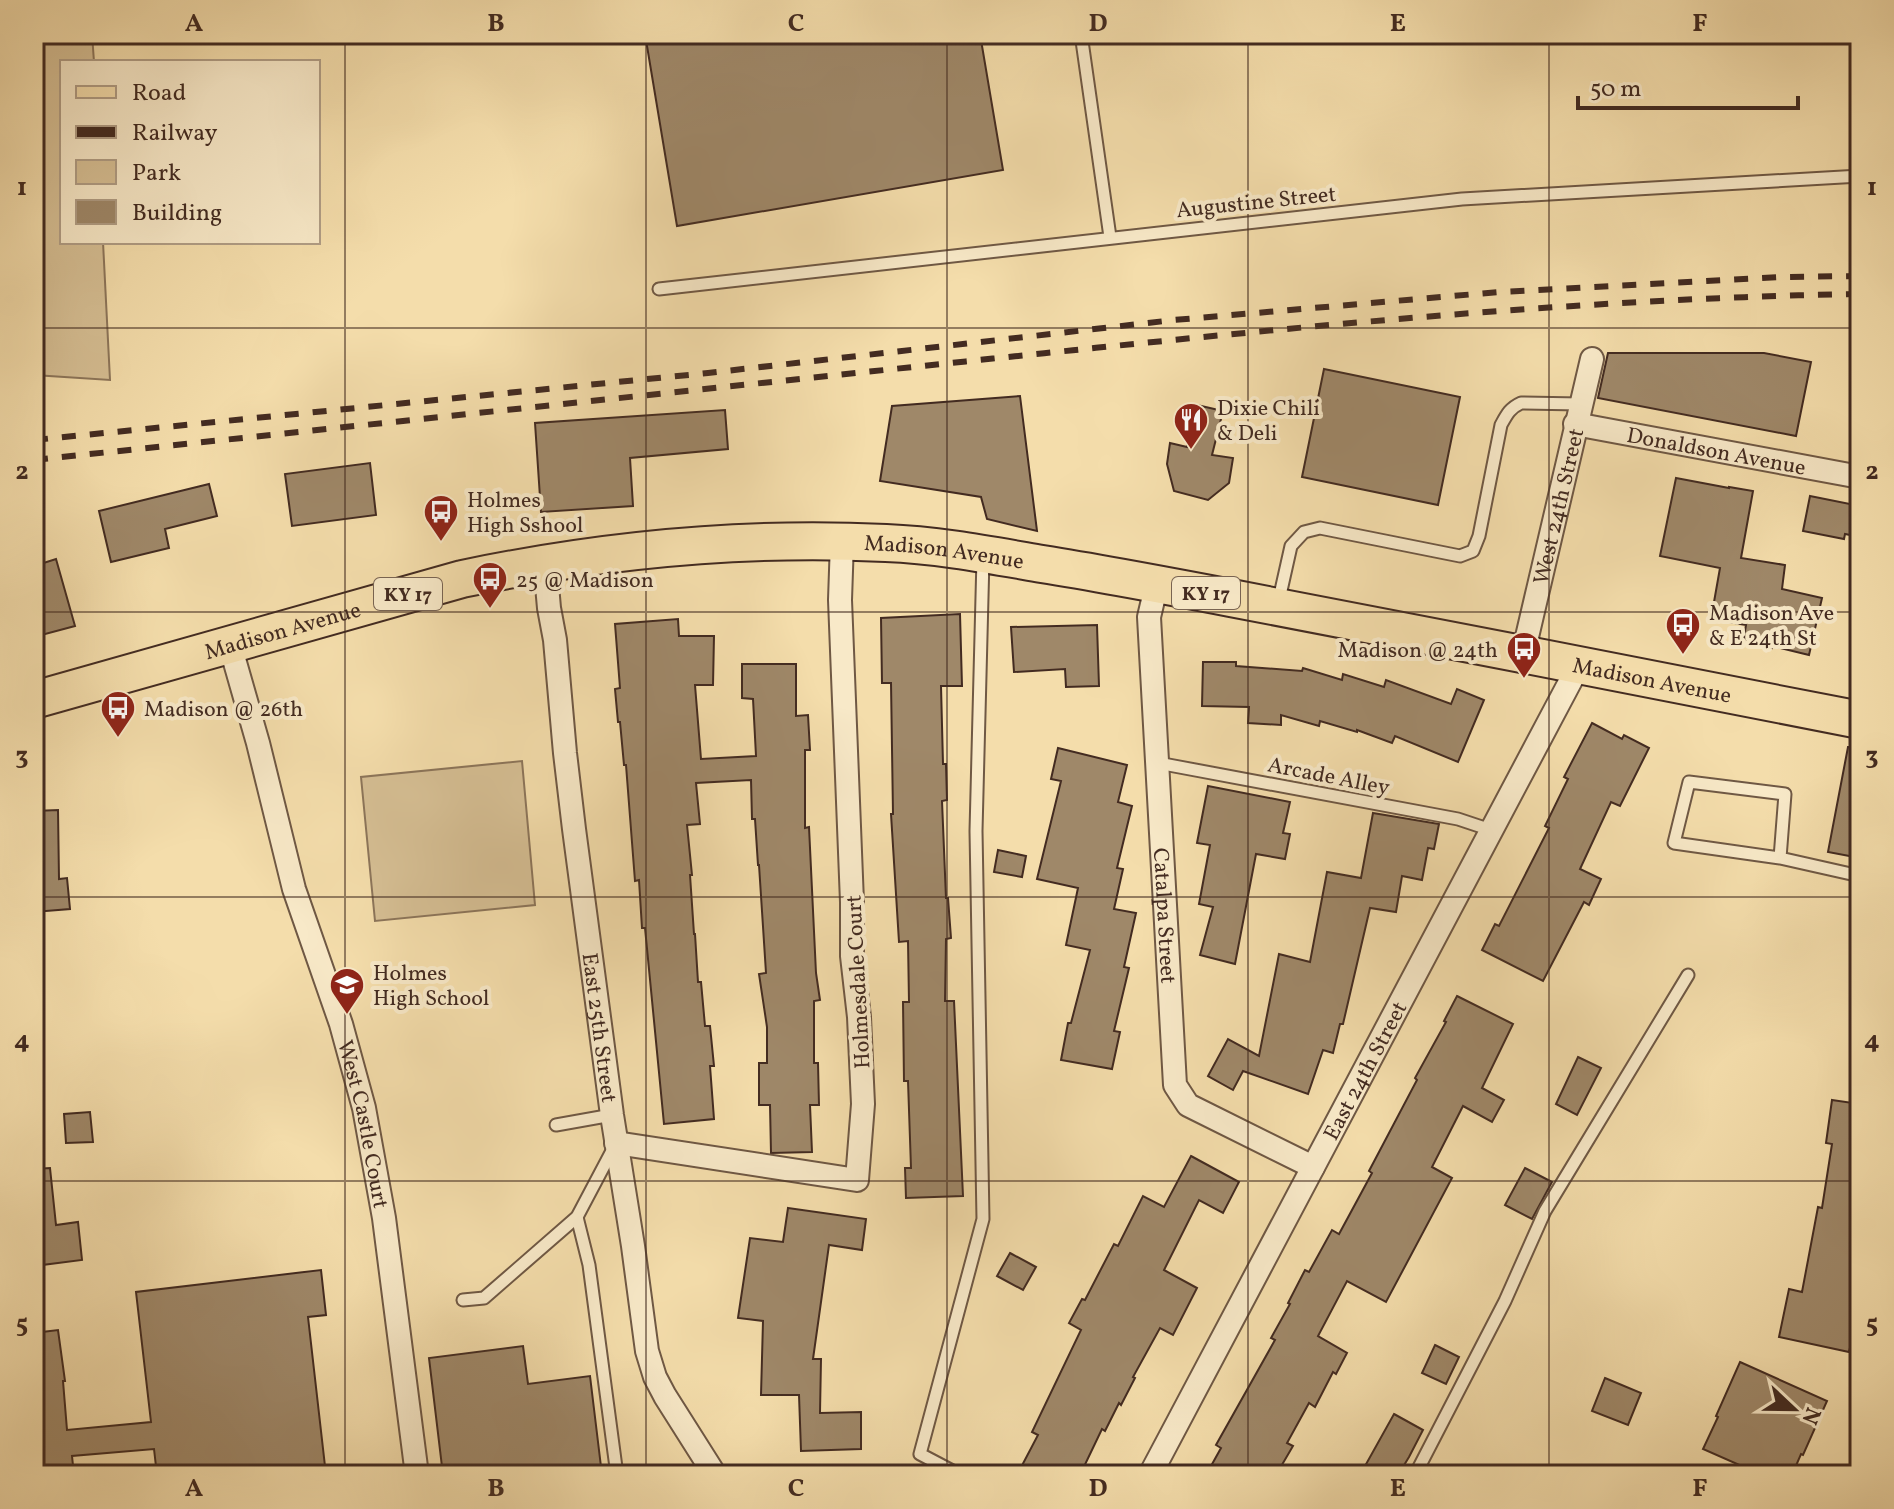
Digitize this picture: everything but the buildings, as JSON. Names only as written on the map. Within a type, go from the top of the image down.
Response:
[{"type":"main road","name":"Madison Avenue","points":[[34,700],[462,579],[545,563],[693,545],[842,541],[983,553],[1157,583],[1860,720]]},
{"type":"street","name":"West 24th Street","points":[[1523,654],[1592,359]]},
{"type":"street","name":"Donaldson Avenue","points":[[1578,414],[1860,477]]},
{"type":"street","name":"Holmesdale Court","points":[[616,1143],[857,1180],[863,1104],[859,1017],[852,956],[840,600],[842,541]]},
{"type":"street","name":"East 25th Street","points":[[545,563],[574,829],[647,1351],[655,1377],[715,1475]]},
{"type":"street","name":"Catalpa Street","points":[[1157,583],[1149,617],[1175,1085],[1188,1105],[1313,1167]]},
{"type":"street","name":"West Castle Court","points":[[230,645],[294,889],[341,1024],[364,1108],[384,1218],[417,1475]]},
{"type":"street","name":"East 24th Street","points":[[1150,1475],[1579,665]]},
{"type":"lane","points":[[1081,34],[1110,237]]},
{"type":"lane","name":"Augustine Street","points":[[659,289],[1462,199],[1860,176]]},
{"type":"lane","points":[[1278,606],[1291,546],[1304,532],[1320,528],[1460,556],[1473,551],[1479,536],[1501,425],[1508,412],[1521,403],[1578,414]]},
{"type":"lane","points":[[960,1475],[920,1454],[983,1219],[976,831],[983,553]]},
{"type":"lane","name":"Arcade Alley","points":[[1158,763],[1458,819],[1491,830]]},
{"type":"lane","points":[[1780,858],[1785,794],[1689,782],[1674,843],[1780,858],[1860,876]]},
{"type":"lane","points":[[1415,1475],[1505,1301],[1545,1211],[1688,975]]},
{"type":"lane","points":[[556,1125],[612,1115]]},
{"type":"lane","points":[[463,1300],[484,1298],[577,1217],[616,1143]]},
{"type":"lane","points":[[577,1217],[589,1265],[617,1475]]},
{"type":"green space","points":[[34,34],[92,34],[94,60],[60,60],[60,244],[103,244],[110,380],[34,375]]},
{"type":"green space","points":[[522,761],[535,905],[375,921],[361,777]]},
{"type":"railway","points":[[34,440],[708,373],[1174,320],[1499,292],[1783,277],[1860,276]]},
{"type":"railway","points":[[34,460],[1285,329],[1515,310],[1860,294]]},
{"type":"place","name":"Dixie Chili & Deli","points":[[1191,451]]},
{"type":"place","name":"Holmes High Sshool","points":[[441,543]]},
{"type":"place","name":"25 @ Madison","points":[[490,610]]},
{"type":"place","name":"Madison Ave & E 24th St","points":[[1683,656]]},
{"type":"place","name":"Madison @ 24th","points":[[1524,680]]},
{"type":"place","name":"Madison @ 26th","points":[[118,739]]},
{"type":"place","name":"Holmes High School","points":[[347,1016]]}]
